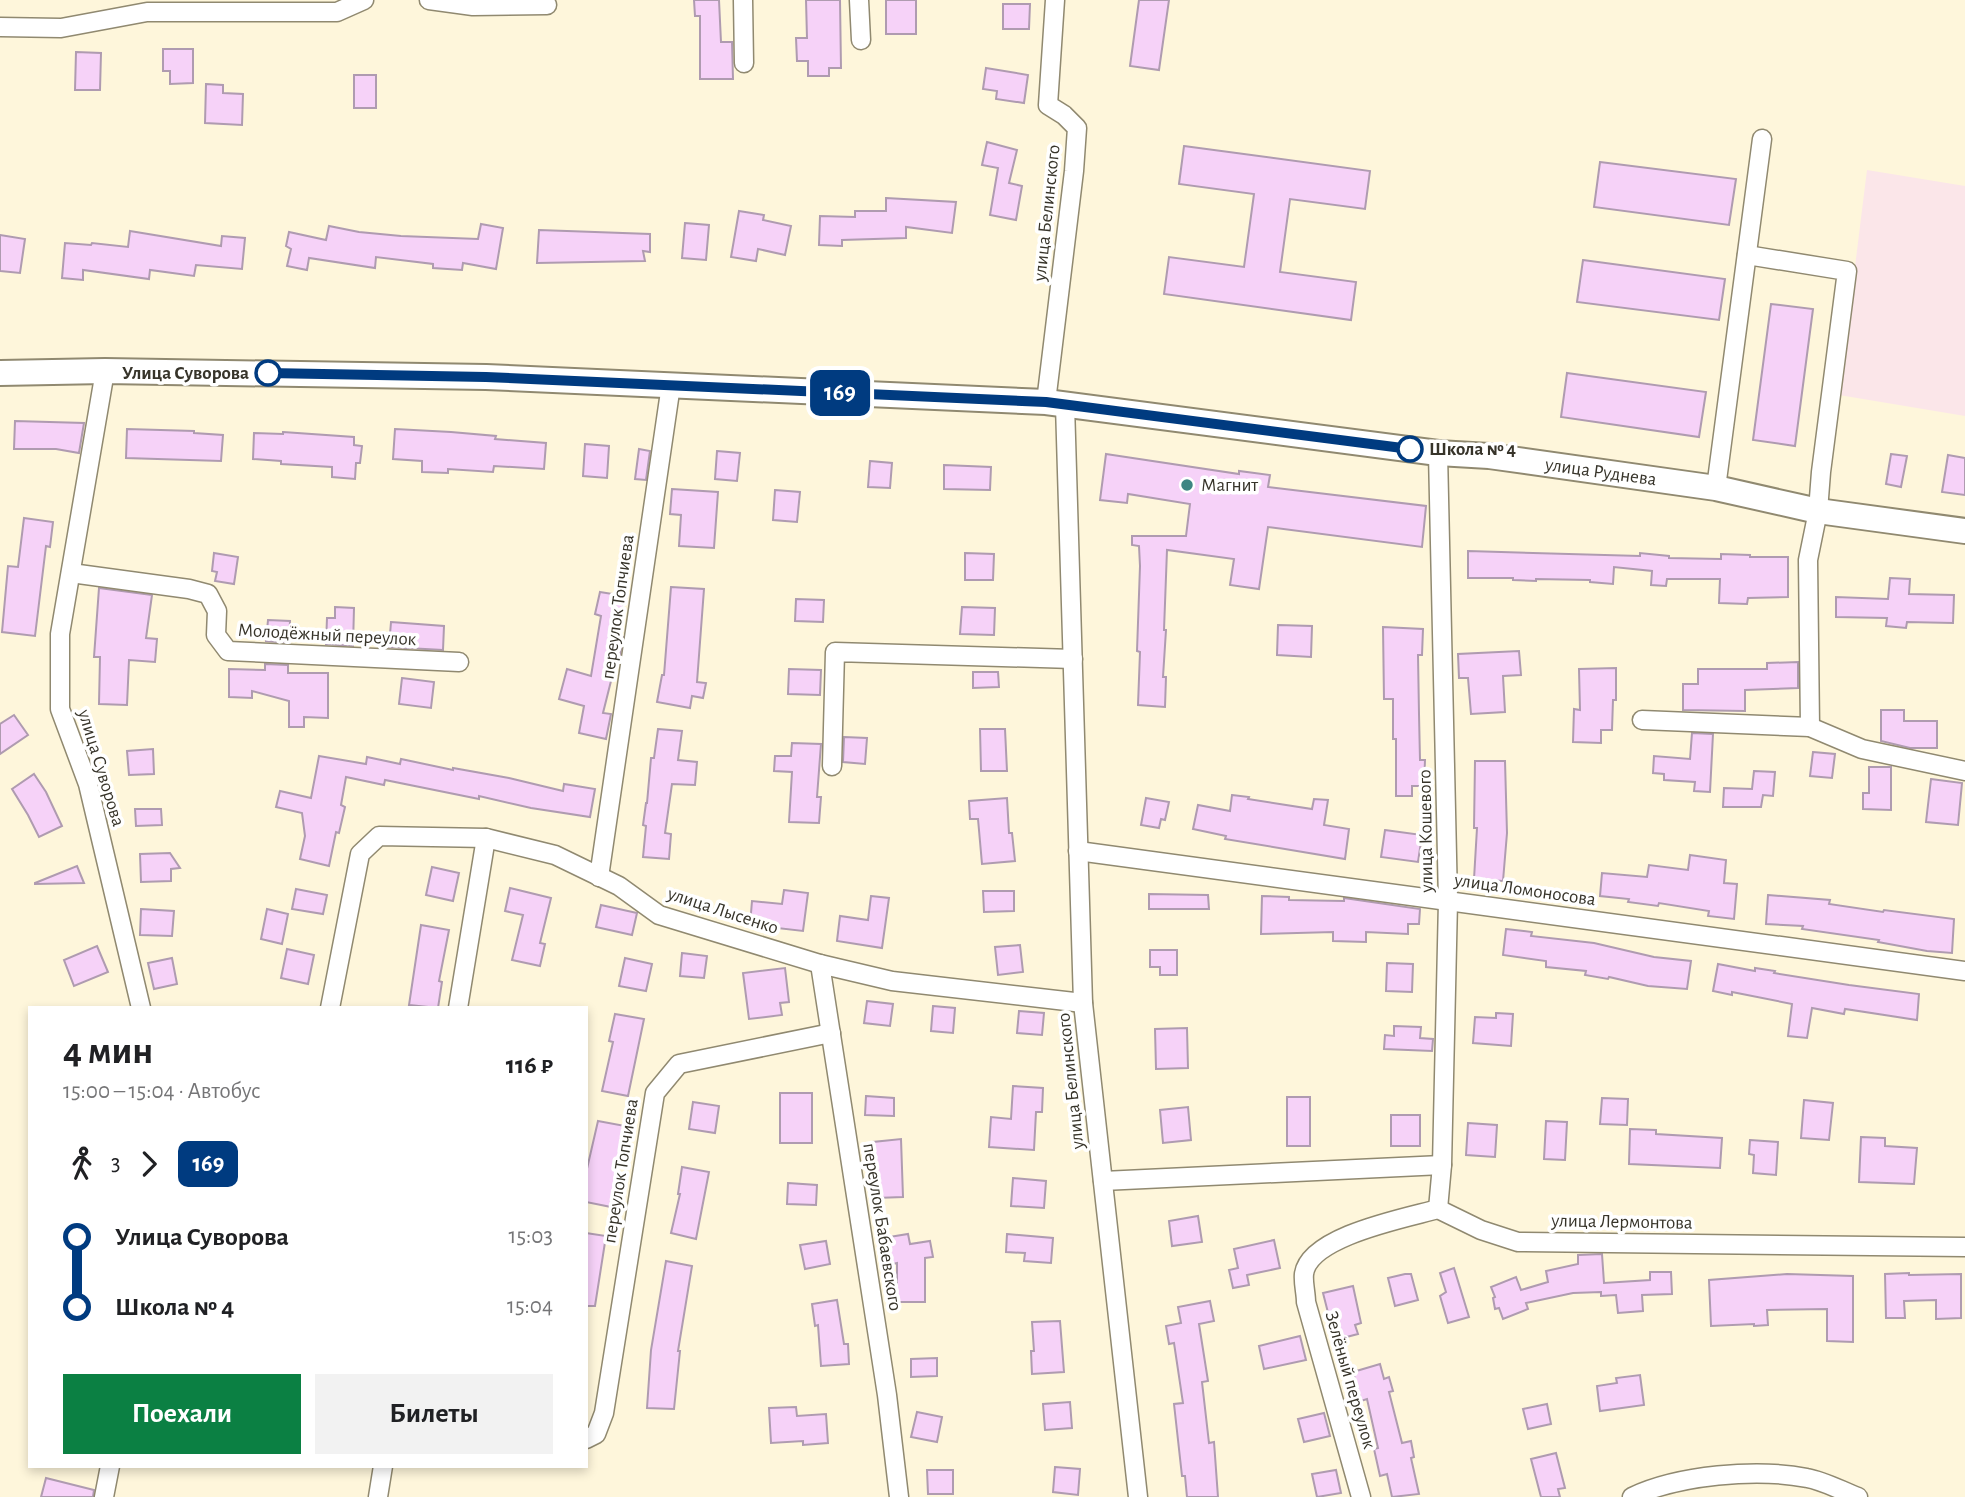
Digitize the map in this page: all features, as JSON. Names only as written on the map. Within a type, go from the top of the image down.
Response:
[{"type":"street","points":[[0,27],[61,28],[147,12],[337,12],[364,0]]},
{"type":"street","points":[[429,0],[473,6],[547,5]]},
{"type":"street","points":[[743,0],[744,63]]},
{"type":"street","points":[[859,0],[861,40]]},
{"type":"street","name":"улица Белинского","points":[[1055,0],[1048,105],[1064,115],[1077,128],[1056,403],[1073,659],[1083,1003],[1138,1497]]},
{"type":"street","points":[[1716,488],[1762,139]]},
{"type":"street","points":[[1746,255],[1847,271],[1818,511],[1808,560],[1810,727]]},
{"type":"street","name":"улица Руднева","points":[[0,373],[105,371],[472,377],[1056,403],[1438,453],[1489,456],[1716,488],[1818,511],[1965,531]]},
{"type":"street","name":"улица Суворова","points":[[105,371],[60,634],[60,709],[88,784],[141,1006]]},
{"type":"street","name":"переулок Топчиева","points":[[599,877],[671,385]]},
{"type":"street","name":"улица Кошевого","points":[[1438,453],[1448,901],[1442,1165],[1438,1209]]},
{"type":"street","name":"Молодёжный переулок","points":[[71,573],[190,589],[208,594],[217,611],[216,635],[228,651],[459,662]]},
{"type":"street","points":[[832,766],[835,652],[1073,659]]},
{"type":"street","points":[[1642,720],[1810,727],[1862,749],[1965,771]]},
{"type":"street","name":"улица Лысенко","points":[[330,1006],[360,854],[379,836],[486,838],[555,855],[619,886],[659,915],[820,964],[892,981],[1083,1003]]},
{"type":"street","points":[[458,1006],[486,838]]},
{"type":"street","name":"улица Ломоносова","points":[[1078,851],[1965,971]]},
{"type":"street","name":"переулок Бабаевского","points":[[820,964],[887,1395],[899,1497]]},
{"type":"street","name":"переулок Топчиева","points":[[588,1438],[596,1434],[604,1413],[655,1093],[678,1064],[831,1033]]},
{"type":"street","points":[[1103,1181],[1442,1165]]},
{"type":"street","name":"улица Лермонтова","points":[[1438,1209],[1481,1230],[1518,1242],[1965,1247]]},
{"type":"street","name":"Зелёный переулок","points":[[1361,1497],[1306,1302],[1304,1272],[1318,1252],[1340,1237],[1438,1209]]},
{"type":"street","points":[[104,1497],[110,1468]]},
{"type":"street","points":[[378,1497],[383,1468]]},
{"type":"street","points":[[1632,1497],[1692,1479],[1751,1474],[1808,1478],[1858,1497]]},
{"type":"shaded area","points":[[1867,170],[1965,186],[1965,416],[1839,395]]},
{"type":"building","points":[[694,0],[719,0],[721,42],[732,42],[733,79],[700,79],[700,16],[695,16]]},
{"type":"building","points":[[806,0],[840,0],[841,68],[829,68],[829,76],[808,76],[808,61],[797,61],[796,38],[807,38]]},
{"type":"building","points":[[886,0],[916,0],[916,34],[886,34]]},
{"type":"building","points":[[1139,0],[1169,0],[1159,70],[1130,66]]},
{"type":"building","points":[[1003,4],[1030,4],[1029,29],[1003,29]]},
{"type":"building","points":[[163,49],[193,49],[193,83],[170,84],[170,71],[163,71]]},
{"type":"building","points":[[76,52],[101,53],[100,90],[75,90]]},
{"type":"building","points":[[986,68],[1028,75],[1024,103],[996,99],[997,91],[983,89]]},
{"type":"building","points":[[354,75],[376,75],[376,108],[354,108]]},
{"type":"building","points":[[206,84],[223,85],[223,93],[243,94],[242,125],[205,123]]},
{"type":"building","points":[[987,142],[1017,150],[1009,183],[1022,186],[1016,220],[990,215],[998,168],[982,165]]},
{"type":"building","points":[[1184,146],[1370,171],[1365,209],[1290,199],[1280,272],[1356,282],[1351,320],[1164,294],[1169,257],[1244,267],[1254,194],[1179,184]]},
{"type":"building","points":[[1600,162],[1736,179],[1729,225],[1594,207]]},
{"type":"building","points":[[886,198],[956,202],[952,233],[906,227],[906,238],[842,240],[842,246],[819,245],[820,216],[855,217],[855,211],[886,211]]},
{"type":"building","points":[[739,211],[764,215],[763,220],[791,226],[785,255],[758,249],[756,261],[731,257]]},
{"type":"building","points":[[685,223],[709,225],[706,260],[682,258]]},
{"type":"building","points":[[481,224],[503,228],[496,269],[463,263],[462,270],[433,268],[433,264],[376,257],[375,268],[309,258],[307,270],[287,266],[291,249],[286,246],[289,232],[326,240],[329,226],[401,236],[478,239]]},
{"type":"building","points":[[539,230],[650,234],[650,252],[643,251],[645,261],[537,263]]},
{"type":"building","points":[[130,231],[221,246],[222,236],[245,238],[242,269],[196,265],[194,276],[150,270],[149,279],[83,270],[83,280],[62,278],[65,243],[128,247]]},
{"type":"building","points":[[0,235],[25,239],[20,273],[0,271]]},
{"type":"building","points":[[1583,260],[1725,279],[1719,320],[1577,302]]},
{"type":"building","points":[[1771,304],[1813,309],[1795,446],[1753,440]]},
{"type":"building","points":[[1567,373],[1706,392],[1699,437],[1561,417]]},
{"type":"building","points":[[15,421],[84,423],[79,453],[56,449],[14,449]]},
{"type":"building","points":[[127,429],[194,431],[223,435],[221,461],[126,458]]},
{"type":"building","points":[[395,429],[496,436],[495,439],[546,443],[544,469],[494,466],[493,472],[448,469],[448,473],[422,472],[422,461],[393,459]]},
{"type":"building","points":[[283,432],[354,437],[354,445],[362,446],[360,463],[356,463],[355,479],[332,477],[332,467],[281,464],[281,461],[253,459],[254,433]]},
{"type":"building","points":[[585,444],[609,446],[607,478],[583,476]]},
{"type":"building","points":[[639,449],[650,451],[646,480],[635,479]]},
{"type":"building","points":[[717,451],[740,453],[737,481],[715,479]]},
{"type":"building","points":[[1106,454],[1239,474],[1239,471],[1270,475],[1268,487],[1426,506],[1422,547],[1268,527],[1259,589],[1230,585],[1234,559],[1167,550],[1163,677],[1166,677],[1165,707],[1138,705],[1140,566],[1139,546],[1132,545],[1132,536],[1186,536],[1190,504],[1128,494],[1127,503],[1100,500]]},
{"type":"building","points":[[1891,454],[1907,456],[1901,487],[1886,484]]},
{"type":"building","points":[[1948,455],[1965,458],[1965,495],[1942,492]]},
{"type":"building","points":[[870,461],[892,463],[890,488],[868,487]]},
{"type":"building","points":[[944,465],[991,467],[990,490],[944,489]]},
{"type":"building","points":[[672,489],[718,492],[714,548],[679,546],[681,515],[670,514]]},
{"type":"building","points":[[775,490],[800,492],[797,522],[773,520]]},
{"type":"building","points":[[24,518],[53,522],[50,547],[46,546],[35,636],[2,632],[8,566],[18,567]]},
{"type":"building","points":[[1468,551],[1640,556],[1640,553],[1669,558],[1721,559],[1721,554],[1788,557],[1788,597],[1748,598],[1747,604],[1719,603],[1720,579],[1667,579],[1666,586],[1651,585],[1652,571],[1614,567],[1613,584],[1590,580],[1468,578]]},
{"type":"building","points":[[214,553],[238,557],[234,584],[215,581],[217,572],[212,571]]},
{"type":"building","points":[[965,553],[994,554],[993,580],[965,580]]},
{"type":"building","points":[[1890,578],[1910,579],[1909,594],[1954,595],[1953,623],[1907,622],[1906,628],[1886,626],[1887,618],[1836,617],[1836,597],[1888,599]]},
{"type":"building","points":[[671,587],[704,589],[697,682],[706,683],[703,698],[692,696],[690,708],[657,702],[664,675]]},
{"type":"building","points":[[99,588],[152,595],[146,638],[157,639],[155,662],[129,660],[127,705],[99,704],[100,657],[94,657]]},
{"type":"building","points":[[600,592],[625,596],[617,636],[623,637],[619,662],[616,661],[603,713],[611,714],[606,739],[579,733],[584,706],[559,699],[567,669],[591,676],[601,616],[595,614]]},
{"type":"building","points":[[796,599],[824,600],[823,622],[795,621]]},
{"type":"building","points":[[335,607],[354,608],[353,646],[326,644],[327,618],[335,618]]},
{"type":"building","points":[[962,607],[995,608],[994,635],[960,634]]},
{"type":"building","points":[[268,620],[290,621],[289,643],[266,641]]},
{"type":"building","points":[[391,622],[444,626],[443,650],[389,647]]},
{"type":"building","points":[[1278,625],[1312,626],[1311,657],[1277,655]]},
{"type":"building","points":[[1383,627],[1423,629],[1422,655],[1418,655],[1420,760],[1425,760],[1424,786],[1412,786],[1412,796],[1396,796],[1393,699],[1384,699]]},
{"type":"building","points":[[1519,651],[1521,675],[1503,676],[1505,712],[1471,714],[1468,678],[1459,678],[1458,654]]},
{"type":"building","points":[[1798,662],[1798,688],[1745,690],[1745,711],[1683,710],[1683,684],[1698,684],[1698,669],[1767,669],[1767,663]]},
{"type":"building","points":[[265,664],[288,665],[288,673],[328,673],[328,718],[304,717],[304,727],[289,727],[289,701],[252,691],[252,698],[229,697],[229,669],[265,670]]},
{"type":"building","points":[[1616,668],[1612,730],[1601,730],[1601,743],[1573,742],[1574,709],[1580,710],[1579,669]]},
{"type":"building","points":[[789,669],[821,670],[820,695],[788,694]]},
{"type":"building","points":[[973,672],[998,672],[999,687],[973,688]]},
{"type":"building","points":[[402,678],[434,682],[431,708],[399,704]]},
{"type":"building","points":[[1881,710],[1904,710],[1904,721],[1937,721],[1937,748],[1910,748],[1881,741]]},
{"type":"building","points":[[14,715],[28,735],[0,754],[0,724]]},
{"type":"building","points":[[658,729],[682,731],[678,760],[697,762],[695,785],[672,784],[665,833],[671,834],[669,859],[643,857],[646,826],[643,825],[651,758],[654,758]]},
{"type":"building","points":[[980,729],[1005,729],[1007,771],[981,771]]},
{"type":"building","points":[[1692,733],[1713,734],[1710,792],[1694,791],[1695,782],[1664,780],[1664,774],[1653,773],[1654,756],[1690,759]]},
{"type":"building","points":[[844,737],[867,738],[865,764],[843,762]]},
{"type":"building","points":[[792,743],[821,744],[817,797],[821,797],[819,823],[789,822],[792,772],[774,771],[775,756],[791,756]]},
{"type":"building","points":[[153,749],[154,774],[129,775],[127,751]]},
{"type":"building","points":[[1813,752],[1835,754],[1832,778],[1810,776]]},
{"type":"building","points":[[319,756],[366,764],[367,757],[400,764],[401,759],[509,778],[563,791],[564,784],[595,789],[590,817],[385,780],[384,785],[346,777],[341,805],[345,807],[339,833],[336,832],[329,866],[300,859],[305,836],[302,813],[276,807],[280,791],[311,798]]},
{"type":"building","points":[[1475,761],[1505,761],[1507,833],[1503,881],[1474,879],[1477,828],[1474,828]]},
{"type":"building","points":[[1869,767],[1891,767],[1891,810],[1863,809],[1863,793],[1869,793]]},
{"type":"building","points":[[1754,771],[1775,772],[1773,796],[1763,795],[1761,807],[1723,807],[1724,788],[1752,789]]},
{"type":"building","points":[[34,774],[62,826],[39,837],[12,789]]},
{"type":"building","points":[[1931,779],[1962,783],[1958,825],[1926,822]]},
{"type":"building","points":[[1232,795],[1312,809],[1314,799],[1328,800],[1324,825],[1349,829],[1345,859],[1225,839],[1226,836],[1193,829],[1198,805],[1230,811]]},
{"type":"building","points":[[1007,798],[1009,833],[1012,833],[1015,861],[982,864],[978,819],[970,819],[969,801]]},
{"type":"building","points":[[1146,798],[1169,802],[1165,820],[1161,819],[1159,828],[1141,825]]},
{"type":"building","points":[[135,809],[161,809],[162,825],[136,826]]},
{"type":"building","points":[[1385,830],[1422,835],[1418,862],[1381,857]]},
{"type":"building","points":[[170,853],[180,868],[171,869],[171,881],[141,882],[140,854]]},
{"type":"building","points":[[1690,855],[1726,860],[1724,883],[1737,884],[1734,919],[1708,916],[1709,911],[1659,903],[1658,906],[1628,902],[1629,899],[1600,896],[1602,873],[1647,877],[1649,865],[1688,870]]},
{"type":"building","points":[[77,866],[84,883],[35,884],[35,883]]},
{"type":"building","points":[[432,867],[459,873],[453,901],[426,895]]},
{"type":"building","points":[[510,888],[551,898],[540,943],[545,944],[540,966],[512,960],[523,915],[505,911]]},
{"type":"building","points":[[296,889],[327,895],[323,914],[292,909]]},
{"type":"building","points":[[784,890],[808,893],[803,931],[750,925],[752,901],[782,904]]},
{"type":"building","points":[[983,891],[1014,891],[1014,911],[984,912]]},
{"type":"building","points":[[1149,894],[1208,895],[1209,909],[1149,909]]},
{"type":"building","points":[[1768,895],[1830,900],[1829,904],[1954,919],[1952,953],[1802,929],[1803,926],[1766,924]]},
{"type":"building","points":[[871,896],[889,898],[882,948],[837,941],[840,916],[868,920]]},
{"type":"building","points":[[1262,896],[1289,897],[1289,900],[1344,901],[1344,898],[1420,909],[1419,924],[1408,924],[1408,934],[1366,932],[1366,942],[1333,941],[1333,932],[1261,934]]},
{"type":"building","points":[[601,905],[637,913],[632,935],[596,927]]},
{"type":"building","points":[[141,909],[174,911],[172,936],[140,935]]},
{"type":"building","points":[[267,909],[288,914],[282,944],[261,939]]},
{"type":"building","points":[[421,925],[449,930],[439,981],[442,982],[438,1006],[409,1005]]},
{"type":"building","points":[[1506,929],[1532,932],[1531,936],[1594,943],[1654,957],[1691,961],[1687,989],[1648,986],[1609,977],[1585,975],[1586,971],[1546,967],[1546,961],[1503,955]]},
{"type":"building","points":[[1020,945],[1023,972],[998,975],[995,947]]},
{"type":"building","points":[[97,946],[108,972],[74,986],[64,960]]},
{"type":"building","points":[[287,949],[314,955],[308,984],[281,978]]},
{"type":"building","points":[[1150,950],[1177,950],[1177,975],[1160,975],[1160,967],[1150,967]]},
{"type":"building","points":[[682,953],[707,956],[704,978],[680,976]]},
{"type":"building","points":[[172,958],[177,984],[154,989],[148,963]]},
{"type":"building","points":[[625,958],[652,964],[646,991],[619,986]]},
{"type":"building","points":[[1387,963],[1413,964],[1412,992],[1386,991]]},
{"type":"building","points":[[1718,964],[1919,994],[1917,1020],[1845,1009],[1844,1014],[1812,1008],[1807,1038],[1788,1036],[1792,1004],[1713,991]]},
{"type":"building","points":[[785,968],[789,1002],[780,1003],[782,1015],[749,1019],[743,973]]},
{"type":"building","points":[[867,1001],[893,1004],[890,1026],[864,1023]]},
{"type":"building","points":[[933,1006],[955,1008],[953,1033],[931,1031]]},
{"type":"building","points":[[1019,1011],[1044,1013],[1042,1035],[1017,1033]]},
{"type":"building","points":[[1496,1013],[1513,1014],[1511,1046],[1473,1043],[1475,1017],[1496,1018]]},
{"type":"building","points":[[615,1014],[644,1019],[628,1096],[602,1091],[613,1042],[609,1041]]},
{"type":"building","points":[[1394,1026],[1421,1027],[1420,1038],[1433,1039],[1432,1051],[1384,1049],[1385,1035],[1394,1036]]},
{"type":"building","points":[[1187,1028],[1188,1068],[1156,1069],[1155,1029]]},
{"type":"building","points":[[1013,1086],[1043,1088],[1042,1112],[1036,1112],[1034,1150],[989,1147],[991,1117],[1011,1119]]},
{"type":"building","points":[[780,1093],[812,1093],[812,1143],[780,1143]]},
{"type":"building","points":[[866,1096],[894,1098],[894,1116],[865,1115]]},
{"type":"building","points":[[1287,1097],[1310,1097],[1310,1146],[1287,1146]]},
{"type":"building","points":[[1602,1098],[1628,1099],[1627,1125],[1600,1124]]},
{"type":"building","points":[[1804,1100],[1833,1103],[1829,1140],[1801,1138]]},
{"type":"building","points":[[693,1102],[719,1106],[715,1133],[689,1129]]},
{"type":"building","points":[[1188,1107],[1191,1140],[1163,1143],[1160,1110]]},
{"type":"building","points":[[1391,1115],[1420,1115],[1420,1146],[1391,1146]]},
{"type":"building","points":[[598,1121],[625,1126],[611,1207],[588,1202],[588,1164]]},
{"type":"building","points":[[1546,1121],[1567,1122],[1565,1160],[1544,1159]]},
{"type":"building","points":[[1468,1123],[1497,1125],[1495,1157],[1466,1155]]},
{"type":"building","points":[[1630,1129],[1656,1130],[1656,1134],[1722,1138],[1720,1168],[1629,1164]]},
{"type":"building","points":[[1861,1137],[1885,1138],[1885,1146],[1917,1148],[1914,1184],[1859,1182]]},
{"type":"building","points":[[901,1139],[903,1197],[876,1198],[873,1142]]},
{"type":"building","points":[[1750,1140],[1778,1142],[1776,1175],[1753,1173],[1754,1155],[1749,1154]]},
{"type":"building","points":[[682,1167],[709,1172],[696,1239],[671,1233],[680,1194]]},
{"type":"building","points":[[1013,1178],[1046,1181],[1044,1208],[1011,1206]]},
{"type":"building","points":[[788,1183],[817,1185],[816,1205],[787,1204]]},
{"type":"building","points":[[1198,1216],[1202,1242],[1172,1246],[1169,1221]]},
{"type":"building","points":[[588,1233],[606,1236],[595,1306],[588,1306]]},
{"type":"building","points":[[908,1234],[910,1244],[930,1241],[933,1257],[925,1258],[925,1302],[897,1302],[897,1263],[888,1265],[883,1238]]},
{"type":"building","points":[[1007,1234],[1053,1238],[1051,1263],[1024,1261],[1025,1253],[1006,1252]]},
{"type":"building","points":[[1274,1240],[1280,1268],[1247,1275],[1249,1285],[1233,1288],[1229,1270],[1238,1268],[1234,1249]]},
{"type":"building","points":[[826,1241],[830,1264],[805,1269],[800,1245]]},
{"type":"building","points":[[1602,1254],[1604,1283],[1650,1280],[1650,1272],[1671,1272],[1672,1294],[1642,1295],[1643,1311],[1618,1313],[1616,1295],[1601,1296],[1601,1292],[1573,1293],[1526,1303],[1528,1309],[1503,1319],[1499,1308],[1495,1309],[1495,1297],[1491,1287],[1516,1277],[1521,1290],[1548,1282],[1546,1271],[1578,1264],[1578,1255]]},
{"type":"building","points":[[666,1261],[692,1266],[678,1351],[674,1409],[647,1408],[651,1350]]},
{"type":"building","points":[[1454,1268],[1469,1317],[1448,1323],[1440,1296],[1446,1292],[1440,1273]]},
{"type":"building","points":[[1411,1274],[1418,1300],[1395,1306],[1388,1278]]},
{"type":"building","points":[[1787,1274],[1853,1276],[1853,1342],[1827,1341],[1827,1309],[1767,1310],[1768,1325],[1711,1326],[1709,1280]]},
{"type":"building","points":[[1885,1274],[1961,1274],[1961,1318],[1936,1319],[1936,1300],[1904,1301],[1905,1318],[1886,1318]]},
{"type":"building","points":[[1353,1286],[1361,1323],[1355,1325],[1358,1334],[1335,1340],[1323,1293]]},
{"type":"building","points":[[837,1300],[844,1344],[848,1344],[849,1364],[821,1366],[818,1325],[815,1326],[812,1304]]},
{"type":"building","points":[[1210,1301],[1214,1321],[1199,1324],[1208,1381],[1202,1382],[1209,1443],[1214,1442],[1218,1497],[1187,1497],[1174,1404],[1183,1403],[1174,1343],[1169,1344],[1166,1326],[1181,1323],[1178,1307]]},
{"type":"building","points":[[1060,1321],[1064,1372],[1032,1374],[1032,1322]]},
{"type":"building","points":[[1300,1336],[1306,1360],[1264,1369],[1259,1346]]},
{"type":"building","points":[[937,1358],[937,1376],[911,1377],[911,1359]]},
{"type":"building","points":[[1380,1364],[1384,1379],[1389,1377],[1393,1391],[1389,1392],[1402,1443],[1411,1441],[1414,1457],[1411,1458],[1419,1494],[1392,1497],[1387,1474],[1380,1476],[1374,1449],[1378,1448],[1367,1399],[1361,1401],[1353,1372]]},
{"type":"building","points":[[1640,1375],[1644,1405],[1600,1411],[1597,1386],[1617,1383],[1616,1378]]},
{"type":"building","points":[[1070,1402],[1072,1428],[1045,1430],[1043,1404]]},
{"type":"building","points":[[1547,1404],[1551,1424],[1528,1429],[1523,1409]]},
{"type":"building","points":[[796,1407],[797,1416],[826,1414],[828,1443],[771,1443],[769,1408]]},
{"type":"building","points":[[917,1412],[942,1417],[937,1442],[911,1437]]},
{"type":"building","points":[[1324,1413],[1330,1436],[1304,1442],[1298,1419]]},
{"type":"building","points":[[1556,1453],[1565,1488],[1558,1489],[1560,1497],[1541,1497],[1531,1459]]},
{"type":"building","points":[[1055,1467],[1080,1469],[1078,1495],[1053,1492]]},
{"type":"building","points":[[927,1470],[953,1470],[953,1494],[928,1494]]},
{"type":"building","points":[[1336,1470],[1341,1493],[1317,1497],[1312,1474]]},
{"type":"building","points":[[46,1478],[94,1490],[93,1497],[41,1497]]},
{"type":"bus line","name":"169","points":[[268,373],[486,377],[1046,402],[1410,449]]},
{"type":"place","name":"Улица Суворова","points":[[268,373]]},
{"type":"place","name":"Школа № 4","points":[[1410,449]]},
{"type":"place","name":"Магнит","points":[[1187,485]]}]
